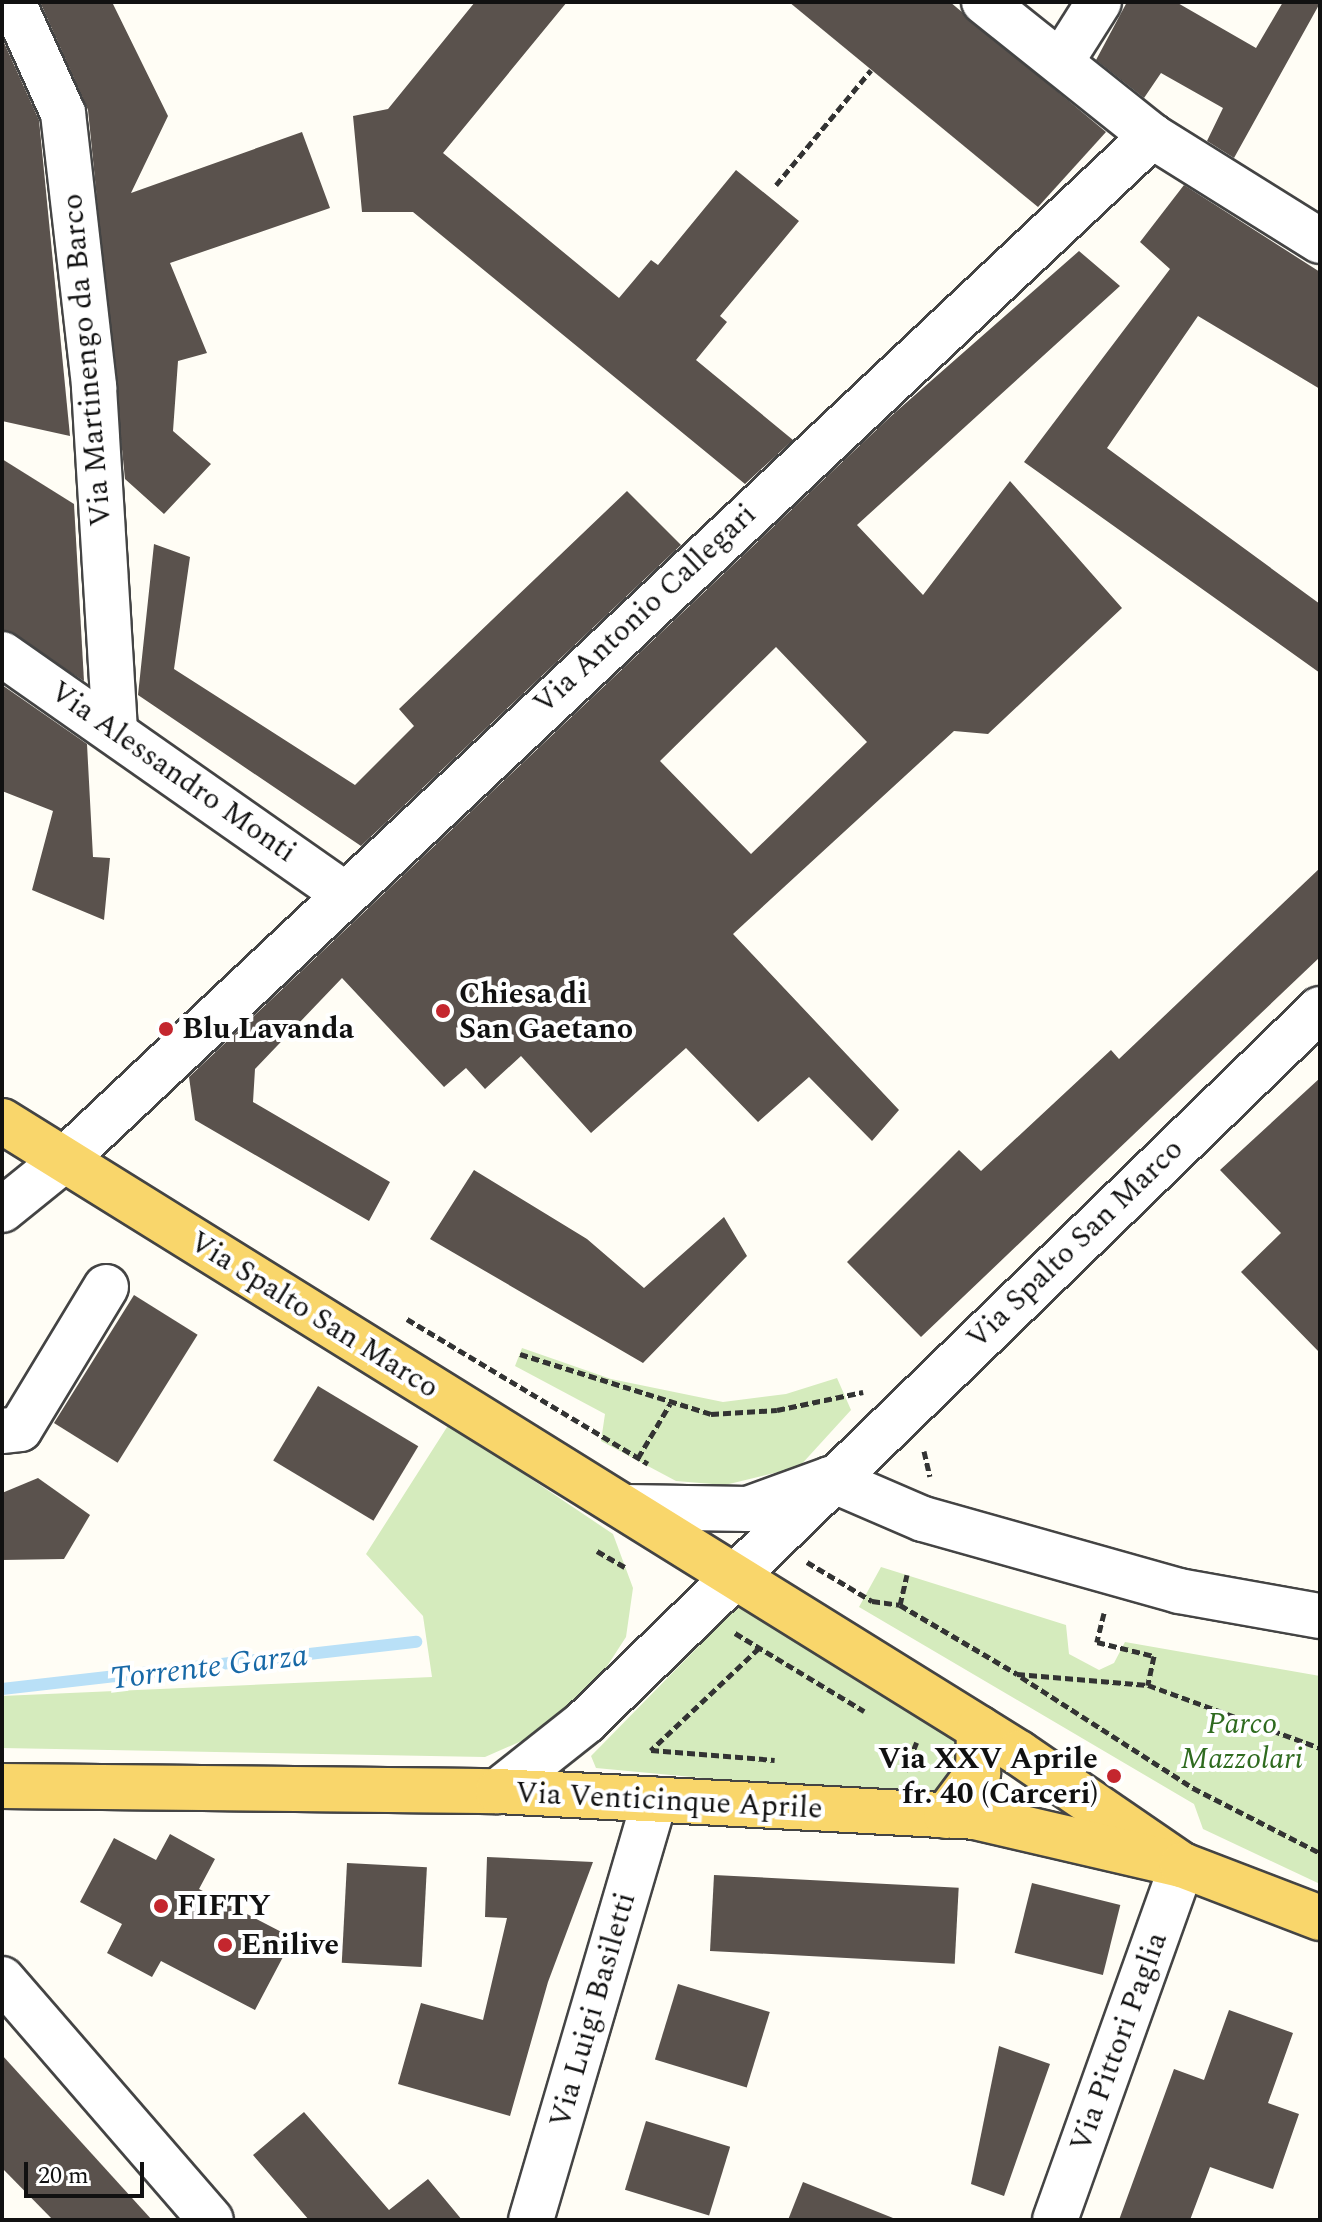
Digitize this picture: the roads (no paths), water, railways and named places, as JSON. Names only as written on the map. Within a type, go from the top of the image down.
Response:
[{"type":"main road","name":"Via Spalto San Marco","points":[[2,1121],[979,1728],[1182,1865]]},
{"type":"main road","points":[[946,1816],[978,1773],[979,1728]]},
{"type":"main road","name":"Via Venticinque Aprile","points":[[2,1786],[498,1791],[946,1816],[1182,1865],[1320,1918]]},
{"type":"street","name":"Via Martinengo da Barco","points":[[13,2],[63,113],[94,387],[115,729]]},
{"type":"street","points":[[984,2],[1152,136],[1320,241]]},
{"type":"street","points":[[1061,62],[1099,2]]},
{"type":"street","name":"Via Antonio Callegari","points":[[2,1210],[64,1160],[342,892],[1152,136]]},
{"type":"street","name":"Via Alessandro Monti","points":[[2,654],[115,729],[342,892]]},
{"type":"street","name":"Via Spalto San Marco","points":[[498,1791],[585,1722],[735,1577],[830,1479],[1320,1009]]},
{"type":"street","points":[[2,1431],[20,1429],[106,1287]]},
{"type":"street","points":[[830,1479],[923,1519],[1179,1591],[1320,1616]]},
{"type":"street","name":"Via Spalto San Marco","points":[[626,1507],[748,1509],[830,1479]]},
{"type":"street","name":"Via Luigi Basiletti","points":[[531,2220],[655,1800]]},
{"type":"street","name":"Via Pittori Paglia","points":[[1055,2220],[1182,1865]]},
{"type":"street","points":[[2,1979],[211,2220]]},
{"type":"waterway","name":"Torrente Garza","points":[[2,1689],[416,1642]]},
{"type":"place","name":"Chiesa di San Gaetano","points":[[443,1011]]},
{"type":"place","name":"Blu Lavanda","points":[[166,1029]]},
{"type":"place","name":"Via XXV Aprile fr. 40 (Carceri)","points":[[1114,1776]]},
{"type":"place","name":"FIFTY","points":[[161,1906]]},
{"type":"place","name":"Enilive","points":[[225,1945]]},
{"type":"park label","name":"Parco Mazzolari","points":[[1242,1741]]}]
